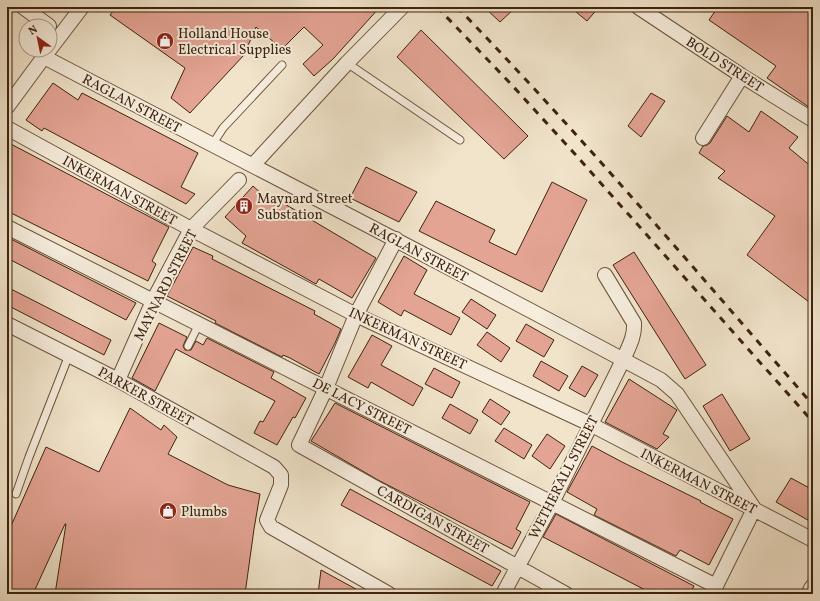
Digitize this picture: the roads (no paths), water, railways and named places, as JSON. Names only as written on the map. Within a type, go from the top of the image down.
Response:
[{"type":"street","points":[[23,7],[38,18]]},
{"type":"street","points":[[58,25],[82,7]]},
{"type":"street","points":[[253,165],[347,63],[402,7]]},
{"type":"street","name":"BOLD STREET","points":[[638,7],[742,76],[813,120]]},
{"type":"street","points":[[7,107],[44,58]]},
{"type":"street","name":"RAGLAN STREET","points":[[58,58],[212,145],[396,239],[661,380],[677,394],[754,509]]},
{"type":"street","points":[[703,138],[742,76]]},
{"type":"street","name":"INKERMAN STREET","points":[[7,128],[191,229],[356,315],[590,424],[813,540]]},
{"type":"street","name":"MAYNARD STREET","points":[[118,380],[153,301],[191,229],[239,180]]},
{"type":"street","name":"DE LACY STREET","points":[[7,227],[552,503],[714,590]]},
{"type":"street","points":[[326,388],[356,315],[396,239]]},
{"type":"street","name":"WETHERALL STREET","points":[[503,594],[552,503],[623,360],[634,331],[634,323],[605,275]]},
{"type":"street","name":"PARKER STREET","points":[[7,324],[118,380],[274,467],[281,475],[281,486],[267,520],[271,527],[389,594]]},
{"type":"street","name":"CARDIGAN STREET","points":[[326,388],[299,445],[566,594]]},
{"type":"street","points":[[714,590],[754,509]]},
{"type":"street","points":[[810,594],[813,588]]},
{"type":"lane","points":[[347,63],[460,140]]},
{"type":"lane","points":[[212,145],[223,128],[282,65]]},
{"type":"lane","points":[[188,346],[199,324]]},
{"type":"lane","points":[[16,494],[69,355]]},
{"type":"railway","points":[[437,7],[510,83],[574,153],[813,422]]},
{"type":"railway","points":[[457,7],[593,154],[813,405]]},
{"type":"place","name":"Holland House Electrical Supplies","points":[[165,41]]},
{"type":"place","name":"Maynard Street Substation","points":[[244,206]]},
{"type":"place","name":"Plumbs","points":[[168,511]]}]
